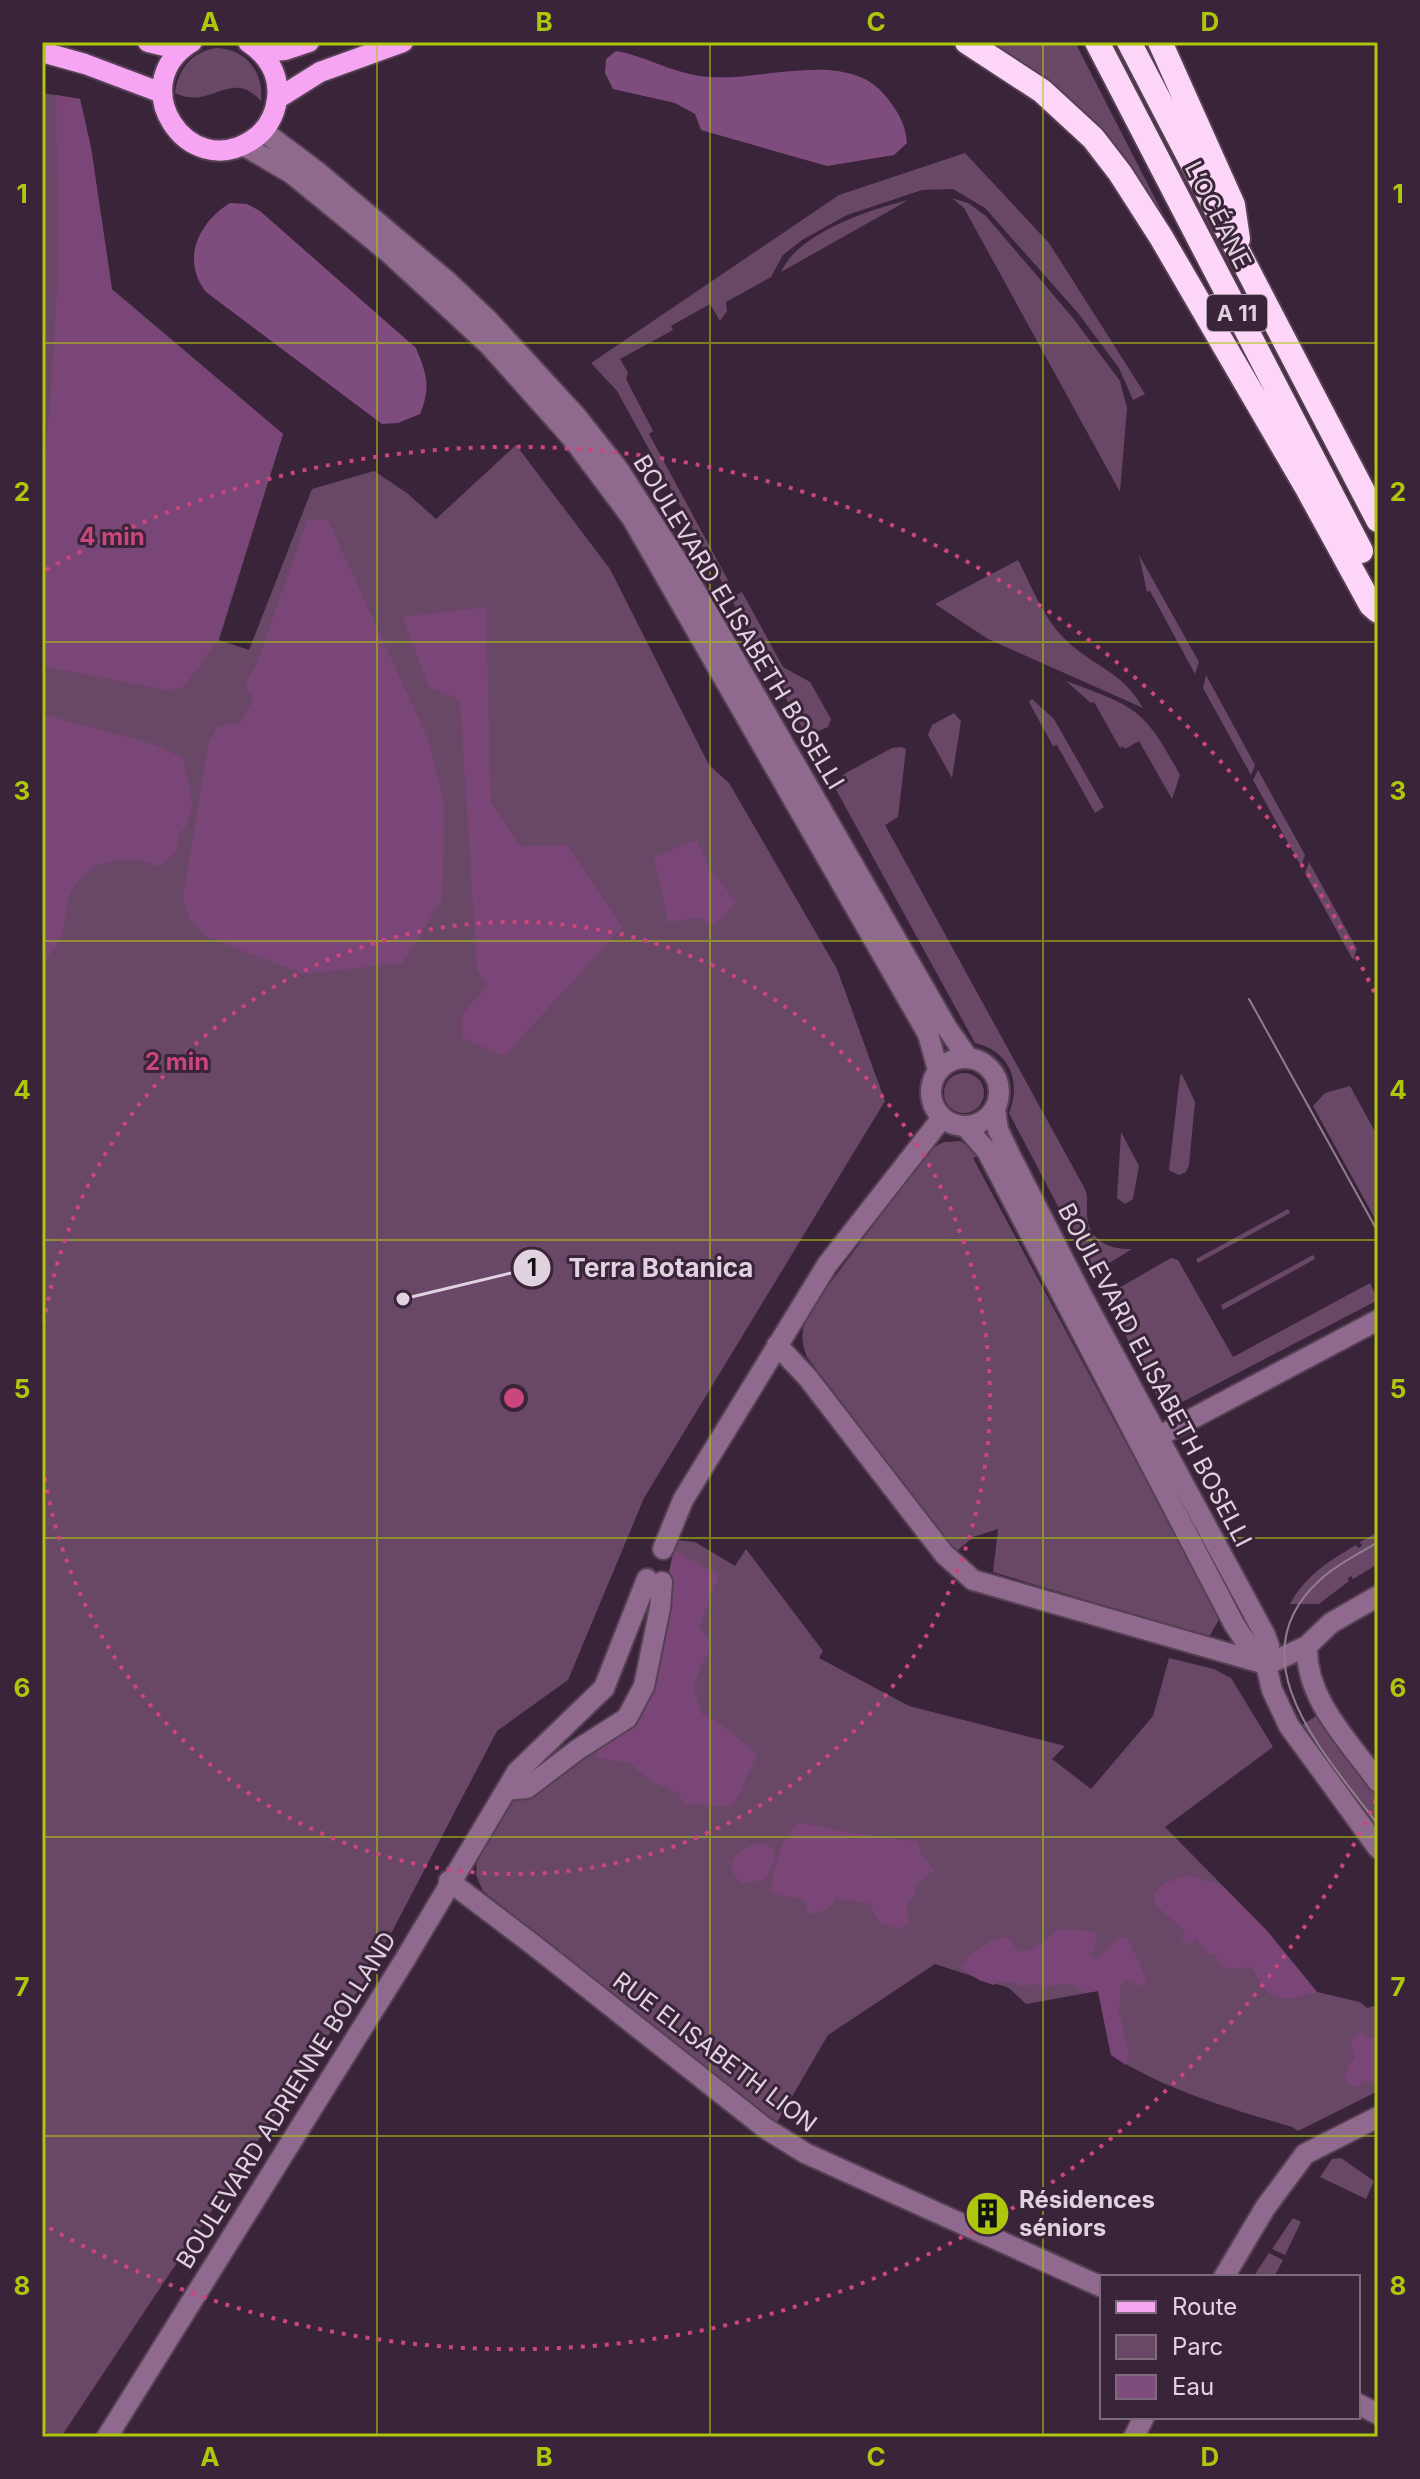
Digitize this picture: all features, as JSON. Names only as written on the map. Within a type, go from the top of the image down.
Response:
[{"type":"highway","points":[[967,42],[1042,91],[1093,138],[1120,173],[1161,237],[1307,488],[1371,605],[1378,611]]},
{"type":"highway","name":"L’OCÉANE","points":[[1097,42],[1378,584]]},
{"type":"highway","name":"L’OCÉANE","points":[[1129,42],[1378,520]]},
{"type":"highway","points":[[1160,42],[1233,205],[1240,255]]},
{"type":"main road","points":[[148,42],[186,45]]},
{"type":"main road","points":[[255,47],[285,50],[309,42]]},
{"type":"main road","points":[[277,99],[320,72],[403,42]]},
{"type":"main road","points":[[186,45],[167,69],[162,93],[169,120],[189,141],[217,150],[243,145],[263,131],[273,116],[277,99],[274,71],[255,47]]},
{"type":"main road","points":[[42,52],[162,93]]},
{"type":"street","name":"BOULEVARD ELISABETH BOSELLI","points":[[263,131],[315,170],[448,282],[488,320],[576,416],[618,469],[685,573],[947,1028],[968,1058]]},
{"type":"street","points":[[243,145],[291,173],[388,252],[490,346],[573,439],[624,506],[928,1034],[938,1070]]},
{"type":"street","points":[[968,1058],[984,1064],[995,1076],[999,1092],[995,1108],[982,1121],[965,1126],[942,1118],[934,1107],[931,1095],[932,1082],[938,1070],[950,1061],[968,1058]]},
{"type":"street","name":"BOULEVARD ELISABETH BOSELLI","points":[[995,1108],[998,1130],[1149,1441]]},
{"type":"street","points":[[663,1549],[683,1500],[827,1265],[942,1118]]},
{"type":"street","name":"BOULEVARD ELISABETH BOSELLI","points":[[965,1126],[987,1151],[1149,1441],[1265,1635],[1269,1646],[1266,1665],[1272,1690],[1289,1726],[1378,1848]]},
{"type":"street","points":[[1149,1441],[1378,1320]]},
{"type":"street","points":[[777,1345],[808,1378],[944,1554],[973,1580],[1266,1665],[1307,1646],[1331,1623],[1378,1596]]},
{"type":"street","name":"BOULEVARD ADRIENNE BOLLAND","points":[[107,2437],[404,1961],[449,1881],[517,1772],[604,1688],[654,1580],[660,1608],[644,1686],[627,1718],[577,1750],[527,1788],[506,1790]]},
{"type":"street","points":[[1307,1646],[1308,1671],[1315,1692],[1378,1782]]},
{"type":"street","name":"RUE ELISABETH LION","points":[[449,1881],[544,1952],[765,2128],[805,2153],[1100,2286]]},
{"type":"street","points":[[1225,2275],[1265,2208],[1305,2154],[1378,2117]]},
{"type":"street","points":[[1360,2405],[1378,2414]]},
{"type":"street","points":[[1134,2437],[1143,2419]]},
{"type":"green space","points":[[981,42],[1075,42],[1186,259],[1112,149]]},
{"type":"green space","points":[[217,48],[237,53],[251,64],[260,81],[261,101],[240,88],[199,97],[175,93],[179,76],[188,63],[200,53]]},
{"type":"green space","points":[[42,93],[80,99],[91,148],[112,289],[283,434],[219,640],[249,650],[312,489],[374,471],[407,493],[436,519],[516,445],[610,569],[709,765],[729,783],[837,969],[885,1101],[644,1498],[568,1680],[497,1731],[373,1968],[61,2437],[42,2430]]},
{"type":"green space","points":[[965,153],[1049,243],[1145,394],[1133,400],[1119,368],[1078,313],[985,208],[953,189],[922,190],[847,215],[802,240],[783,255],[771,277],[726,302],[727,311],[720,321],[710,304],[671,326],[673,330],[620,359],[628,373],[626,379],[653,431],[649,434],[736,595],[742,592],[783,667],[810,682],[831,719],[828,727],[805,733],[617,391],[591,363],[839,195]]},
{"type":"green space","points":[[952,198],[968,203],[986,216],[1073,318],[1120,381],[1127,408],[1120,492],[964,208]]},
{"type":"green space","points":[[908,200],[781,272],[790,258],[818,235],[855,217]]},
{"type":"green space","points":[[1139,555],[1199,662],[1195,674],[1150,591],[1147,592]]},
{"type":"green space","points":[[1018,560],[1056,629],[1073,647],[1125,685],[1143,708],[988,639],[935,604]]},
{"type":"green space","points":[[1206,675],[1255,765],[1251,775],[1203,688]]},
{"type":"green space","points":[[1066,681],[1108,697],[1147,723],[1180,775],[1172,799],[1139,741],[1125,749],[1123,746],[1120,748],[1094,702],[1091,703]]},
{"type":"green space","points":[[1032,699],[1054,719],[1104,807],[1095,813],[1057,745],[1053,746],[1029,702]]},
{"type":"green space","points":[[954,713],[961,721],[952,778],[928,735],[932,725]]},
{"type":"green space","points":[[892,748],[906,749],[898,817],[885,825],[1085,1189],[1091,1231],[1101,1242],[1115,1248],[1132,1249],[1093,1273],[1009,1113],[1014,1090],[1010,1069],[996,1053],[975,1043],[834,786],[844,774]]},
{"type":"green space","points":[[1258,770],[1305,855],[1301,866],[1253,780]]},
{"type":"green space","points":[[1309,862],[1357,949],[1353,960],[1305,873]]},
{"type":"green space","points":[[964,1073],[978,1079],[984,1093],[978,1107],[964,1113],[950,1107],[944,1093],[950,1079]]},
{"type":"green space","points":[[1182,1074],[1195,1102],[1189,1165],[1186,1172],[1179,1175],[1169,1170]]},
{"type":"green space","points":[[1350,1086],[1378,1137],[1378,1224],[1313,1106],[1325,1093]]},
{"type":"green space","points":[[1121,1132],[1139,1166],[1133,1199],[1125,1204],[1117,1198]]},
{"type":"green space","points":[[960,1141],[982,1155],[973,1158],[1220,1618],[1209,1637],[993,1572],[998,1529],[973,1537],[956,1552],[807,1357],[802,1333],[810,1310],[930,1149],[944,1142]]},
{"type":"green space","points":[[1288,1209],[1290,1213],[1198,1263],[1196,1259]]},
{"type":"green space","points":[[1313,1255],[1315,1259],[1223,1310],[1221,1305]]},
{"type":"green space","points":[[1171,1258],[1178,1260],[1233,1357],[1370,1283],[1378,1300],[1165,1411],[1105,1296]]},
{"type":"green space","points":[[1378,1532],[1378,1564],[1353,1579],[1351,1576],[1348,1578],[1349,1581],[1319,1604],[1290,1604],[1318,1570],[1356,1545],[1358,1548],[1362,1546],[1360,1542]]},
{"type":"green space","points":[[676,1540],[695,1542],[735,1566],[746,1549],[823,1651],[819,1658],[909,1706],[1065,1746],[1052,1759],[1091,1789],[1153,1716],[1169,1658],[1214,1669],[1231,1678],[1273,1747],[1165,1827],[1268,1932],[1317,1992],[1360,2002],[1367,2008],[1378,2005],[1378,2091],[1298,2131],[1176,2089],[1111,2055],[1098,1991],[1026,2004],[1009,1988],[935,1964],[828,2035],[776,2124],[483,1891],[476,1875],[477,1856],[515,1797],[643,1691]]},
{"type":"green space","points":[[1319,1714],[1323,1720],[1321,1723],[1326,1724],[1378,1796],[1378,1837],[1298,1728]]},
{"type":"green space","points":[[1341,2158],[1374,2181],[1366,2199],[1320,2177],[1332,2159]]},
{"type":"green space","points":[[1293,2218],[1301,2222],[1285,2255],[1272,2249]]},
{"type":"green space","points":[[1269,2253],[1283,2260],[1275,2275],[1254,2275]]},
{"type":"shaded area","points":[[56,95],[80,99],[91,148],[112,290],[283,434],[218,640],[184,687],[166,690],[42,666],[42,488],[58,270]]},
{"type":"shaded area","points":[[307,520],[328,520],[429,741],[445,806],[442,900],[402,963],[303,974],[207,937],[190,919],[183,898],[208,745],[217,727],[241,722],[253,699],[245,685],[258,660]]},
{"type":"shaded area","points":[[486,607],[491,802],[520,846],[567,845],[623,927],[504,1056],[462,1038],[462,1014],[487,986],[477,970],[460,700],[429,687],[402,617]]},
{"type":"shaded area","points":[[42,714],[152,744],[183,758],[191,809],[190,818],[178,835],[177,851],[159,867],[146,862],[120,860],[95,867],[84,875],[69,897],[62,934],[42,967]]},
{"type":"shaded area","points":[[697,840],[708,866],[736,902],[715,925],[698,918],[668,922],[654,857]]},
{"type":"shaded area","points":[[674,1550],[720,1573],[699,1626],[711,1645],[693,1686],[702,1714],[731,1732],[757,1755],[734,1805],[684,1804],[679,1794],[649,1780],[630,1763],[597,1758],[592,1745],[643,1691]]},
{"type":"shaded area","points":[[799,1822],[918,1842],[921,1855],[935,1870],[916,1884],[915,1895],[906,1903],[909,1924],[898,1929],[880,1923],[869,1903],[835,1899],[832,1905],[818,1914],[809,1913],[805,1908],[807,1902],[775,1895],[770,1890],[779,1853]]},
{"type":"shaded area","points":[[755,1844],[767,1845],[774,1850],[775,1859],[766,1879],[742,1884],[733,1871],[733,1860],[741,1851]]},
{"type":"shaded area","points":[[1184,1876],[1223,1886],[1268,1932],[1317,1992],[1277,1998],[1264,1988],[1252,1967],[1230,1969],[1222,1966],[1215,1955],[1207,1953],[1196,1939],[1186,1944],[1182,1940],[1185,1932],[1159,1908],[1154,1895],[1158,1889]]},
{"type":"shaded area","points":[[1058,1929],[1099,1932],[1095,1950],[1088,1954],[1095,1957],[1095,1961],[1114,1942],[1124,1937],[1129,1941],[1148,1984],[1142,1986],[1126,1979],[1121,1985],[1119,2011],[1129,2054],[1126,2065],[1111,2055],[1098,1991],[1083,1993],[1075,1986],[1065,1984],[1043,1988],[1038,1984],[1017,1986],[1014,1982],[994,1985],[960,1968],[969,1956],[989,1942],[1007,1936],[1018,1951],[1024,1951],[1040,1944]]},
{"type":"shaded area","points":[[1361,2033],[1378,2038],[1378,2081],[1363,2081],[1360,2085],[1351,2086],[1344,2077],[1349,2064],[1355,2059],[1351,2045],[1353,2038]]},
{"type":"water","points":[[616,51],[700,76],[748,76],[801,70],[850,73],[871,83],[888,99],[901,120],[907,143],[894,155],[827,166],[701,130],[695,114],[675,103],[613,89],[605,73],[606,59]]},
{"type":"water","points":[[230,203],[247,204],[260,211],[416,348],[426,381],[426,396],[420,414],[398,423],[382,424],[206,292],[195,267],[197,243],[209,221]]},
{"type":"tram line","points":[[1249,999],[1378,1232]]},
{"type":"tram line","points":[[1378,1542],[1321,1579],[1296,1610],[1285,1642],[1286,1674],[1297,1706],[1335,1769],[1378,1825]]},
{"type":"place","name":"Terra Botanica","points":[[403,1299]]},
{"type":"place","name":"Résidences séniors","points":[[988,2213]]}]
